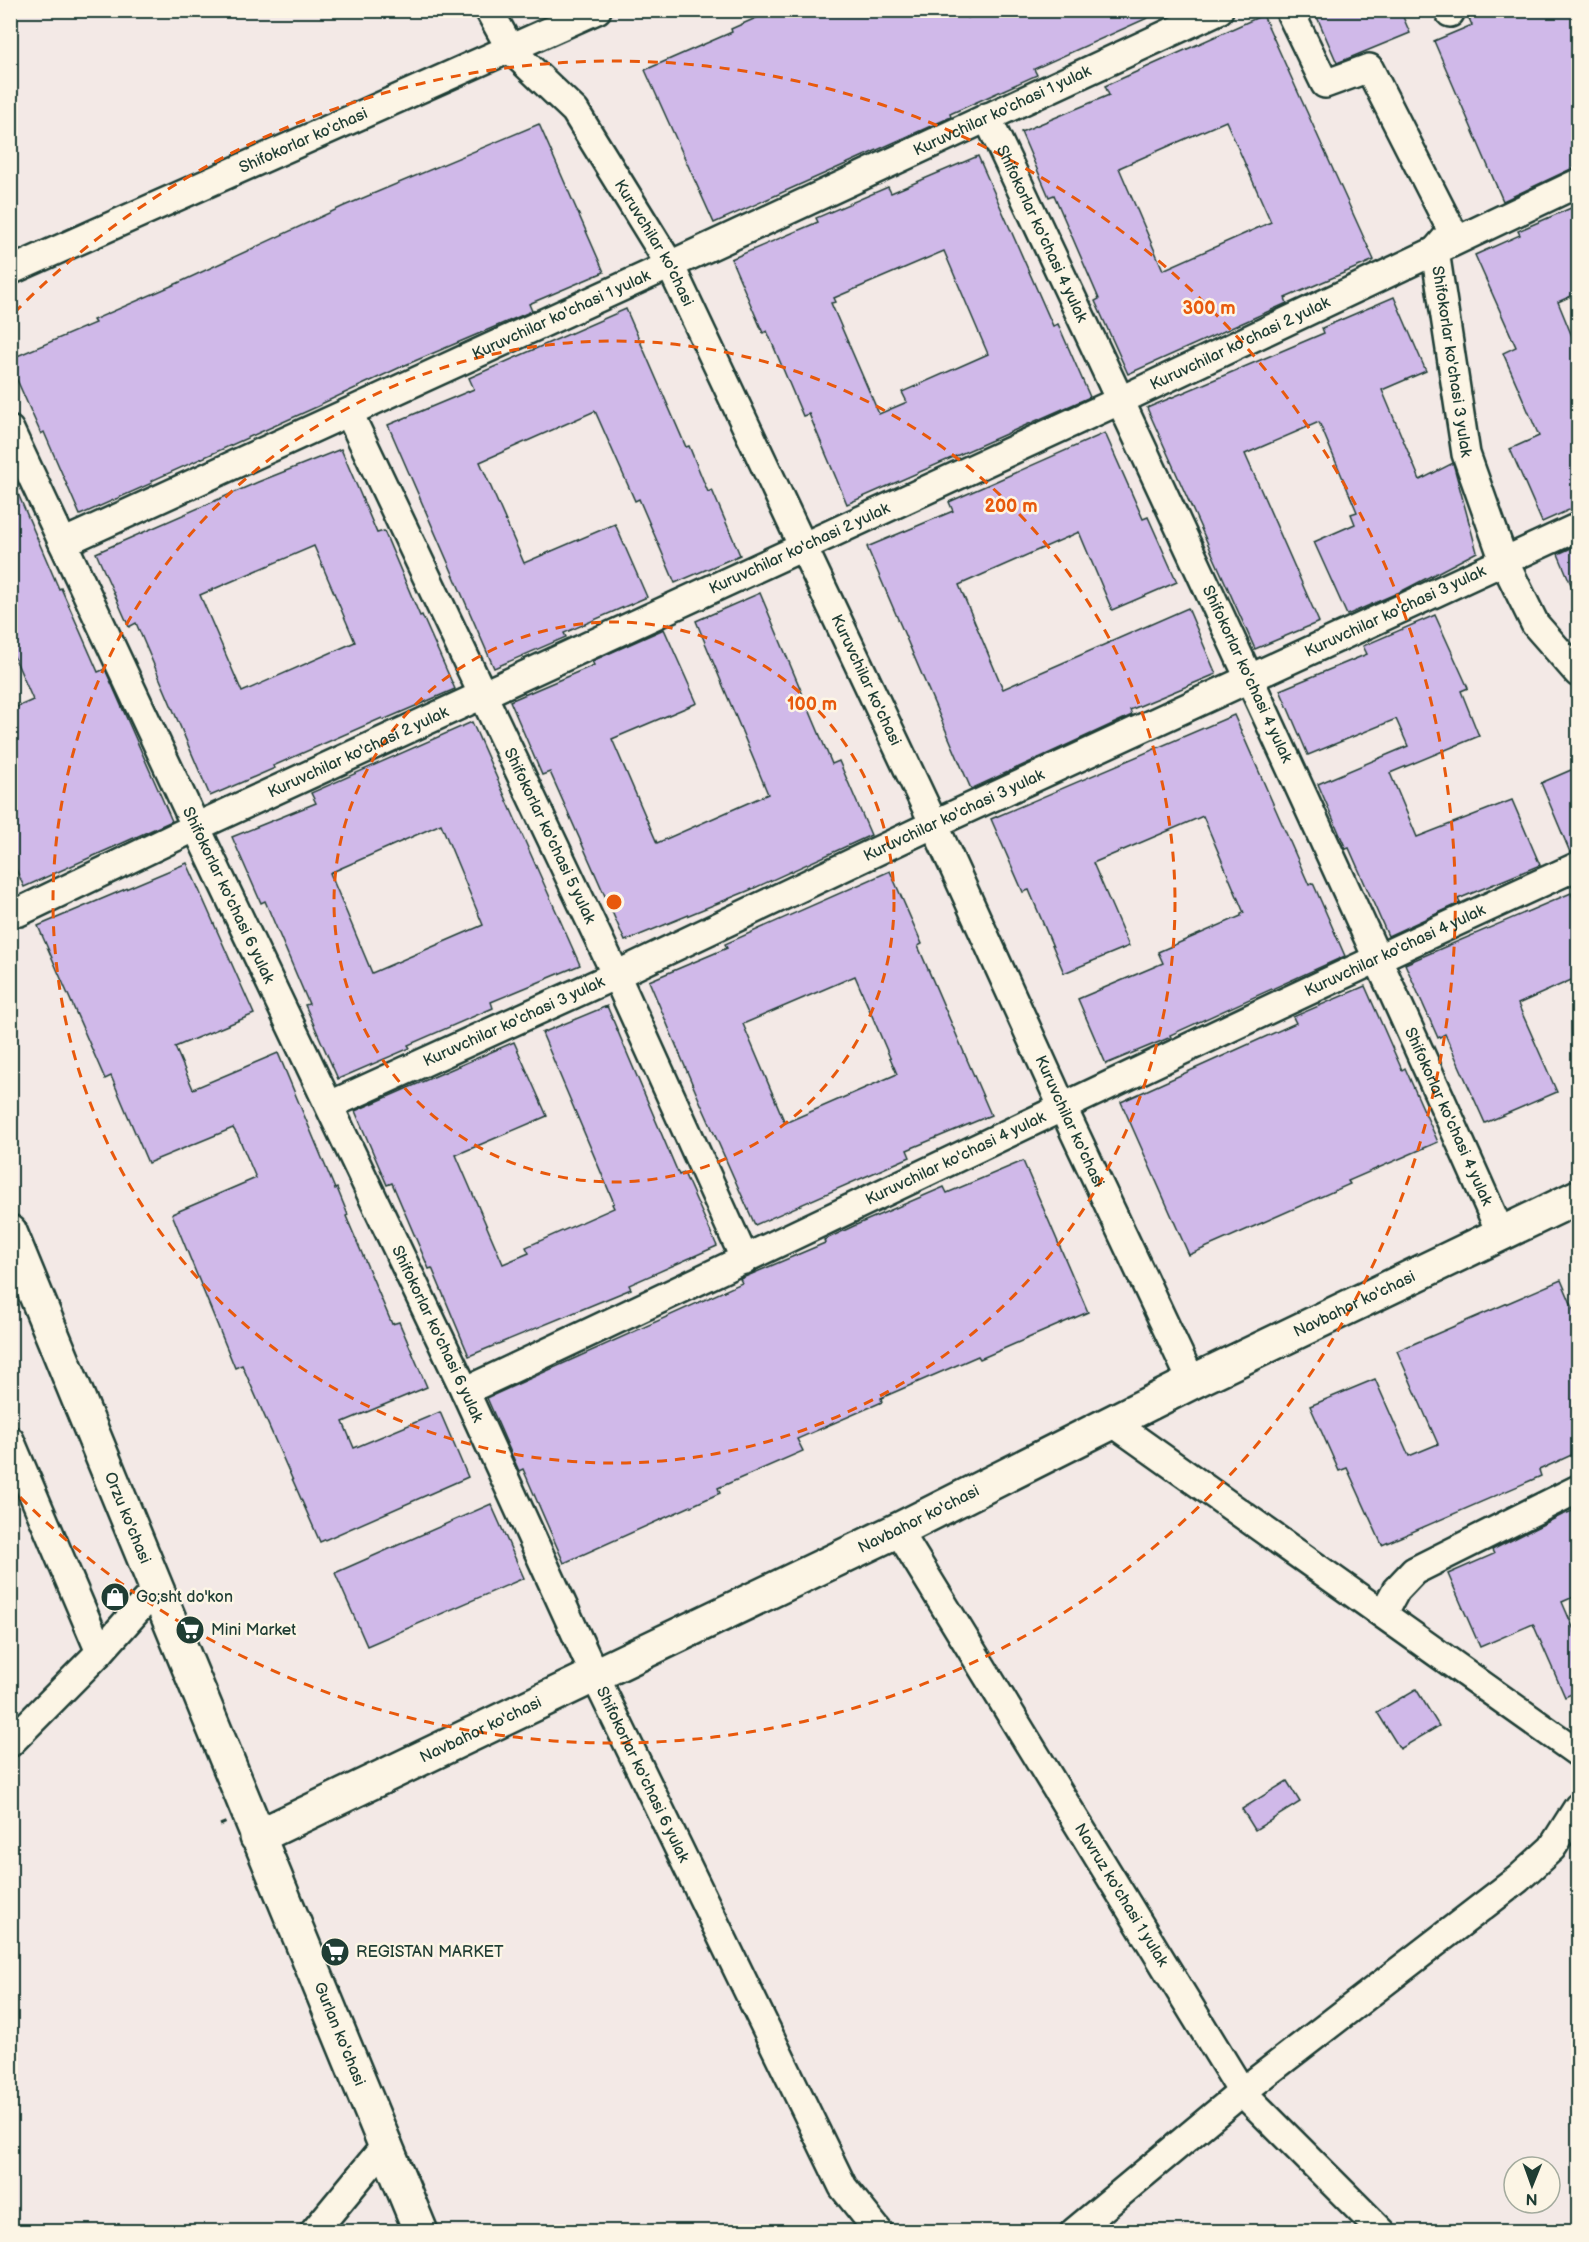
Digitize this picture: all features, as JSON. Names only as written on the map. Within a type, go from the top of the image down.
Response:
[{"type":"main road","name":"Navbahor ko'chasi","points":[[257,1838],[898,1530],[1192,1382],[1578,1197]]},
{"type":"main road","name":"Orzu ko'chasi","points":[[10,1232],[257,1838]]},
{"type":"main road","name":"Gurlan ko'chasi","points":[[257,1838],[421,2232]]},
{"type":"street","name":"Kuruvchilar ko'chasi","points":[[489,10],[511,50],[575,111],[670,265],[934,824],[1062,1106],[1192,1382]]},
{"type":"street","name":"Shifokorlar ko'chasi","points":[[10,271],[597,10]]},
{"type":"street","name":"Kuruvchilar ko'chasi 1 yulak","points":[[63,543],[1220,10]]},
{"type":"street","name":"Shifokorlar ko'chasi 3 yulak","points":[[1288,10],[1325,84],[1369,68],[1452,231],[1435,251],[1466,454],[1504,561],[1535,624],[1578,673]]},
{"type":"street","name":"Shifokorlar ko'chasi 4 yulak","points":[[987,117],[1250,678],[1502,1234]]},
{"type":"street","name":"Kuruvchilar ko'chasi 2 yulak","points":[[19,912],[196,827],[1121,400],[1578,183]]},
{"type":"street","name":"Shifokorlar ko'chasi 5 yulak","points":[[349,413],[616,975],[745,1260]]},
{"type":"street","name":"Shifokorlar ko'chasi 6 yulak","points":[[10,430],[465,1391],[595,1676],[843,2187],[879,2232]]},
{"type":"street","name":"Kuruvchilar ko'chasi 3 yulak","points":[[330,1105],[616,975],[934,824],[1578,527]]},
{"type":"street","name":"Kuruvchilar ko'chasi 4 yulak","points":[[465,1391],[745,1260],[1062,1106],[1378,957],[1578,866]]},
{"type":"street","points":[[1112,1422],[1388,1603],[1578,1753]]},
{"type":"street","points":[[10,1440],[100,1652]]},
{"type":"street","points":[[1388,1603],[1414,1571],[1578,1489]]},
{"type":"street","name":"Navruz ko'chasi 1 yulak","points":[[898,1530],[1242,2092],[1382,2232]]},
{"type":"street","points":[[10,1743],[100,1652],[157,1588]]},
{"type":"street","points":[[1074,2232],[1242,2092],[1518,1879],[1552,1848],[1578,1807]]},
{"type":"street","points":[[314,2232],[386,2146]]},
{"type":"building","points":[[774,10],[965,10],[968,18],[984,10],[1165,10],[1034,69],[1037,75],[950,114],[951,117],[714,223],[645,70],[732,32],[731,29]]},
{"type":"building","points":[[1314,10],[1400,10],[1410,33],[1337,63]]},
{"type":"building","points":[[1465,10],[1578,10],[1578,167],[1503,201],[1434,41],[1472,25]]},
{"type":"building","points":[[1263,15],[1374,260],[1285,298],[1287,303],[1128,374],[1095,301],[1099,299],[1054,195],[1049,197],[1021,132],[1109,95],[1105,86]],"holes":[[[1226,121],[1271,222],[1163,270],[1119,168]]]},
{"type":"building","points":[[539,124],[604,272],[529,304],[532,311],[403,366],[80,515],[44,432],[41,434],[10,364],[10,359],[95,323],[93,320],[344,206]]},
{"type":"building","points":[[978,156],[1053,326],[1058,324],[1090,397],[847,504],[809,414],[803,416],[767,331],[763,333],[731,259],[818,222],[816,218],[888,187],[891,193]],"holes":[[[944,251],[988,354],[902,392],[907,402],[879,414],[831,303],[836,302],[834,298]]]},
{"type":"building","points":[[1578,205],[1578,293],[1558,302],[1578,351],[1578,506],[1542,522],[1510,449],[1539,436],[1503,353],[1516,347],[1475,255],[1520,235],[1518,231]]},
{"type":"building","points":[[1394,297],[1426,371],[1382,390],[1420,480],[1453,463],[1477,552],[1402,591],[1347,615],[1314,542],[1355,524],[1351,514],[1357,512],[1319,422],[1245,454],[1319,622],[1255,649],[1147,408],[1324,333],[1322,328]]},
{"type":"building","points":[[626,309],[686,447],[689,446],[708,492],[712,490],[740,555],[675,583],[639,499],[635,501],[595,411],[480,462],[524,563],[615,524],[647,597],[564,633],[566,637],[494,668],[388,425],[474,389],[469,378]]},
{"type":"building","points":[[1105,433],[1143,519],[1148,517],[1177,582],[1112,610],[1079,532],[959,585],[1003,689],[1188,608],[1216,674],[1130,710],[1132,715],[971,789],[867,547],[953,511],[949,502]]},
{"type":"building","points":[[341,449],[377,533],[384,531],[420,616],[422,615],[455,689],[383,720],[382,718],[210,796],[136,623],[129,627],[96,553],[258,482]],"holes":[[[314,546],[355,642],[242,692],[200,595]]]},
{"type":"building","points":[[10,475],[59,589],[61,588],[98,672],[105,669],[172,821],[24,887],[10,856],[10,710],[33,700],[10,647]]},
{"type":"building","points":[[1578,545],[1578,601],[1558,554]]},
{"type":"building","points":[[760,593],[832,764],[839,761],[871,835],[750,890],[625,941],[550,772],[542,775],[510,701],[594,665],[592,661],[664,629],[697,703],[612,739],[657,843],[768,794],[696,621]]},
{"type":"building","points":[[1435,615],[1468,688],[1461,691],[1479,736],[1390,773],[1417,837],[1512,800],[1540,865],[1458,899],[1460,903],[1388,936],[1318,784],[1408,746],[1396,719],[1308,755],[1280,690],[1367,654],[1363,646]]},
{"type":"building","points":[[1234,715],[1309,885],[1313,883],[1345,956],[1170,1035],[1171,1037],[1106,1064],[1078,999],[1163,963],[1158,952],[1244,913],[1203,816],[1093,863],[1129,946],[1064,973],[1029,890],[1023,892],[991,819]]},
{"type":"building","points":[[472,722],[580,965],[491,1002],[493,1008],[408,1045],[410,1048],[338,1079],[305,1005],[309,1004],[265,901],[261,903],[232,837],[316,803],[311,793]],"holes":[[[441,824],[483,925],[372,973],[330,873]]]},
{"type":"building","points":[[1578,767],[1578,850],[1570,852],[1541,783]]},
{"type":"building","points":[[187,863],[254,1014],[175,1047],[193,1089],[278,1053],[335,1189],[337,1188],[348,1215],[346,1216],[392,1324],[399,1322],[427,1387],[343,1422],[354,1448],[440,1412],[468,1477],[320,1542],[242,1365],[235,1368],[172,1214],[256,1178],[238,1136],[233,1128],[148,1163],[111,1076],[105,1079],[38,926]]},
{"type":"building","points":[[890,871],[922,944],[918,946],[991,1115],[907,1150],[910,1157],[755,1225],[649,981],[727,948],[725,944]],"holes":[[[855,976],[897,1074],[785,1123],[743,1024]]]},
{"type":"building","points":[[1571,893],[1578,911],[1578,977],[1518,1004],[1557,1092],[1485,1123],[1445,1034],[1438,1038],[1405,964]]},
{"type":"building","points":[[1365,986],[1402,1070],[1405,1068],[1438,1142],[1348,1181],[1350,1184],[1189,1255],[1121,1102],[1296,1023],[1293,1017]]},
{"type":"building","points":[[607,1006],[679,1175],[684,1173],[717,1246],[629,1285],[631,1289],[469,1356],[432,1268],[429,1269],[392,1183],[387,1185],[355,1111],[514,1042],[547,1116],[456,1155],[503,1264],[529,1253],[526,1247],[614,1208],[612,1204],[614,1203],[542,1033]]},
{"type":"building","points":[[1023,1161],[1088,1312],[980,1359],[978,1356],[881,1398],[882,1402],[797,1439],[803,1451],[718,1488],[720,1493],[564,1563],[523,1469],[519,1471],[487,1398],[742,1283],[740,1279],[825,1243],[824,1240],[856,1225],[944,1187],[947,1193]]},
{"type":"building","points":[[1561,1280],[1578,1320],[1578,1452],[1539,1470],[1541,1476],[1382,1545],[1347,1468],[1339,1471],[1310,1406],[1375,1379],[1409,1456],[1438,1444],[1397,1351]]},
{"type":"building","points":[[491,1504],[524,1578],[367,1646],[335,1573]]},
{"type":"building","points":[[1578,1509],[1578,1595],[1562,1602],[1578,1639],[1578,1691],[1565,1697],[1533,1624],[1480,1647],[1448,1574],[1494,1554],[1492,1550]]},
{"type":"building","points":[[1416,1689],[1439,1726],[1400,1749],[1377,1712]]},
{"type":"building","points":[[1287,1781],[1300,1802],[1255,1830],[1242,1809]]},
{"type":"place","name":"Go;sht do'kon","points":[[115,1597]]},
{"type":"place","name":"Mini Market","points":[[190,1630]]},
{"type":"place","name":"REGISTAN MARKET","points":[[335,1952]]}]
